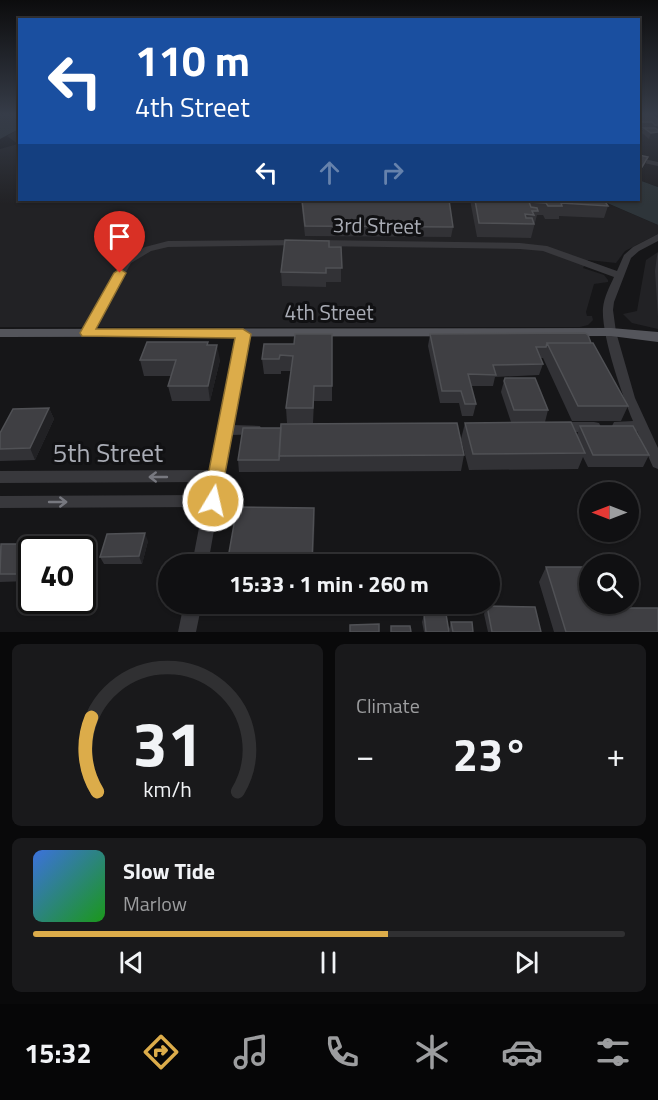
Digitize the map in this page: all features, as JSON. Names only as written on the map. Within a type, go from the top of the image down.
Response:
[{"type":"main road","name":"4th Street","points":[[0,333],[611,332],[658,336]]},
{"type":"street","points":[[640,160],[658,164]]},
{"type":"street","points":[[658,237],[636,249],[627,257],[609,302],[611,332],[629,398],[658,463]]},
{"type":"street","name":"3rd Street","points":[[87,333],[127,261],[157,245],[202,243],[520,246],[544,249],[619,274]]},
{"type":"street","points":[[202,554],[243,334]]},
{"type":"street","points":[[544,427],[640,426]]},
{"type":"street","points":[[224,430],[266,430]]},
{"type":"street","name":"5th Street","points":[[0,477],[216,477]]},
{"type":"street","points":[[0,502],[213,501]]},
{"type":"street","points":[[187,632],[191,614]]},
{"type":"shaded area","points":[[18,144],[18,201],[602,201],[658,225],[658,234],[625,251],[616,263],[588,260],[583,268],[604,275],[608,282],[594,284],[586,312],[587,316],[592,316],[593,320],[588,325],[580,327],[0,327],[0,149]]},
{"type":"shaded area","points":[[640,144],[658,144],[658,187],[640,180]]},
{"type":"shaded area","points":[[640,180],[658,187],[658,225],[602,201],[640,201]]},
{"type":"shaded area","points":[[658,252],[658,329],[632,323],[623,314],[637,311],[646,260]]},
{"type":"building","points":[[640,155],[648,157],[642,167],[640,166]]},
{"type":"building","points":[[302,201],[449,201],[453,227],[305,226]]},
{"type":"building","points":[[475,201],[605,201],[608,206],[561,203],[562,206],[548,206],[546,203],[529,202],[531,207],[537,208],[538,211],[532,211],[534,215],[525,214],[526,218],[532,218],[534,224],[479,223]]},
{"type":"building","points":[[285,240],[329,241],[329,247],[341,247],[342,268],[326,268],[326,273],[281,272]]},
{"type":"building","points":[[585,333],[591,343],[547,343],[546,347],[536,347],[543,364],[493,365],[496,375],[468,374],[476,404],[465,404],[461,391],[442,391],[430,334]]},
{"type":"building","points":[[295,334],[332,334],[332,386],[314,386],[313,408],[286,408],[293,356],[280,355],[279,359],[262,359],[264,344],[294,344]]},
{"type":"building","points":[[147,342],[208,342],[207,345],[217,345],[208,386],[168,386],[176,360],[140,360]]},
{"type":"building","points":[[547,343],[593,343],[628,406],[578,406]]},
{"type":"building","points":[[505,378],[535,378],[548,410],[514,410]]},
{"type":"building","points":[[49,408],[30,448],[0,449],[0,433],[13,409]]},
{"type":"building","points":[[571,422],[585,453],[473,454],[465,423]]},
{"type":"building","points":[[457,423],[464,455],[279,456],[281,424]]},
{"type":"building","points":[[580,426],[633,426],[649,455],[593,455]]},
{"type":"building","points":[[243,428],[281,428],[279,460],[238,460]]},
{"type":"building","points":[[237,507],[314,508],[312,554],[229,554]]},
{"type":"building","points":[[145,533],[139,556],[100,557],[107,534]]},
{"type":"building","points":[[1,544],[18,544],[18,574],[0,574]]},
{"type":"building","points":[[546,567],[579,567],[579,614],[639,614],[639,608],[658,608],[658,632],[566,632]]},
{"type":"building","points":[[500,606],[535,607],[541,632],[492,632],[489,614],[500,614]]},
{"type":"building","points":[[424,614],[446,614],[449,632],[426,632]]},
{"type":"building","points":[[451,622],[472,622],[473,632],[453,632]]},
{"type":"building","points":[[379,624],[379,632],[350,632],[350,625]]},
{"type":"building","points":[[391,626],[410,626],[411,632],[391,632]]},
{"type":"route","points":[[120,273],[87,333],[243,334],[213,501]]}]
